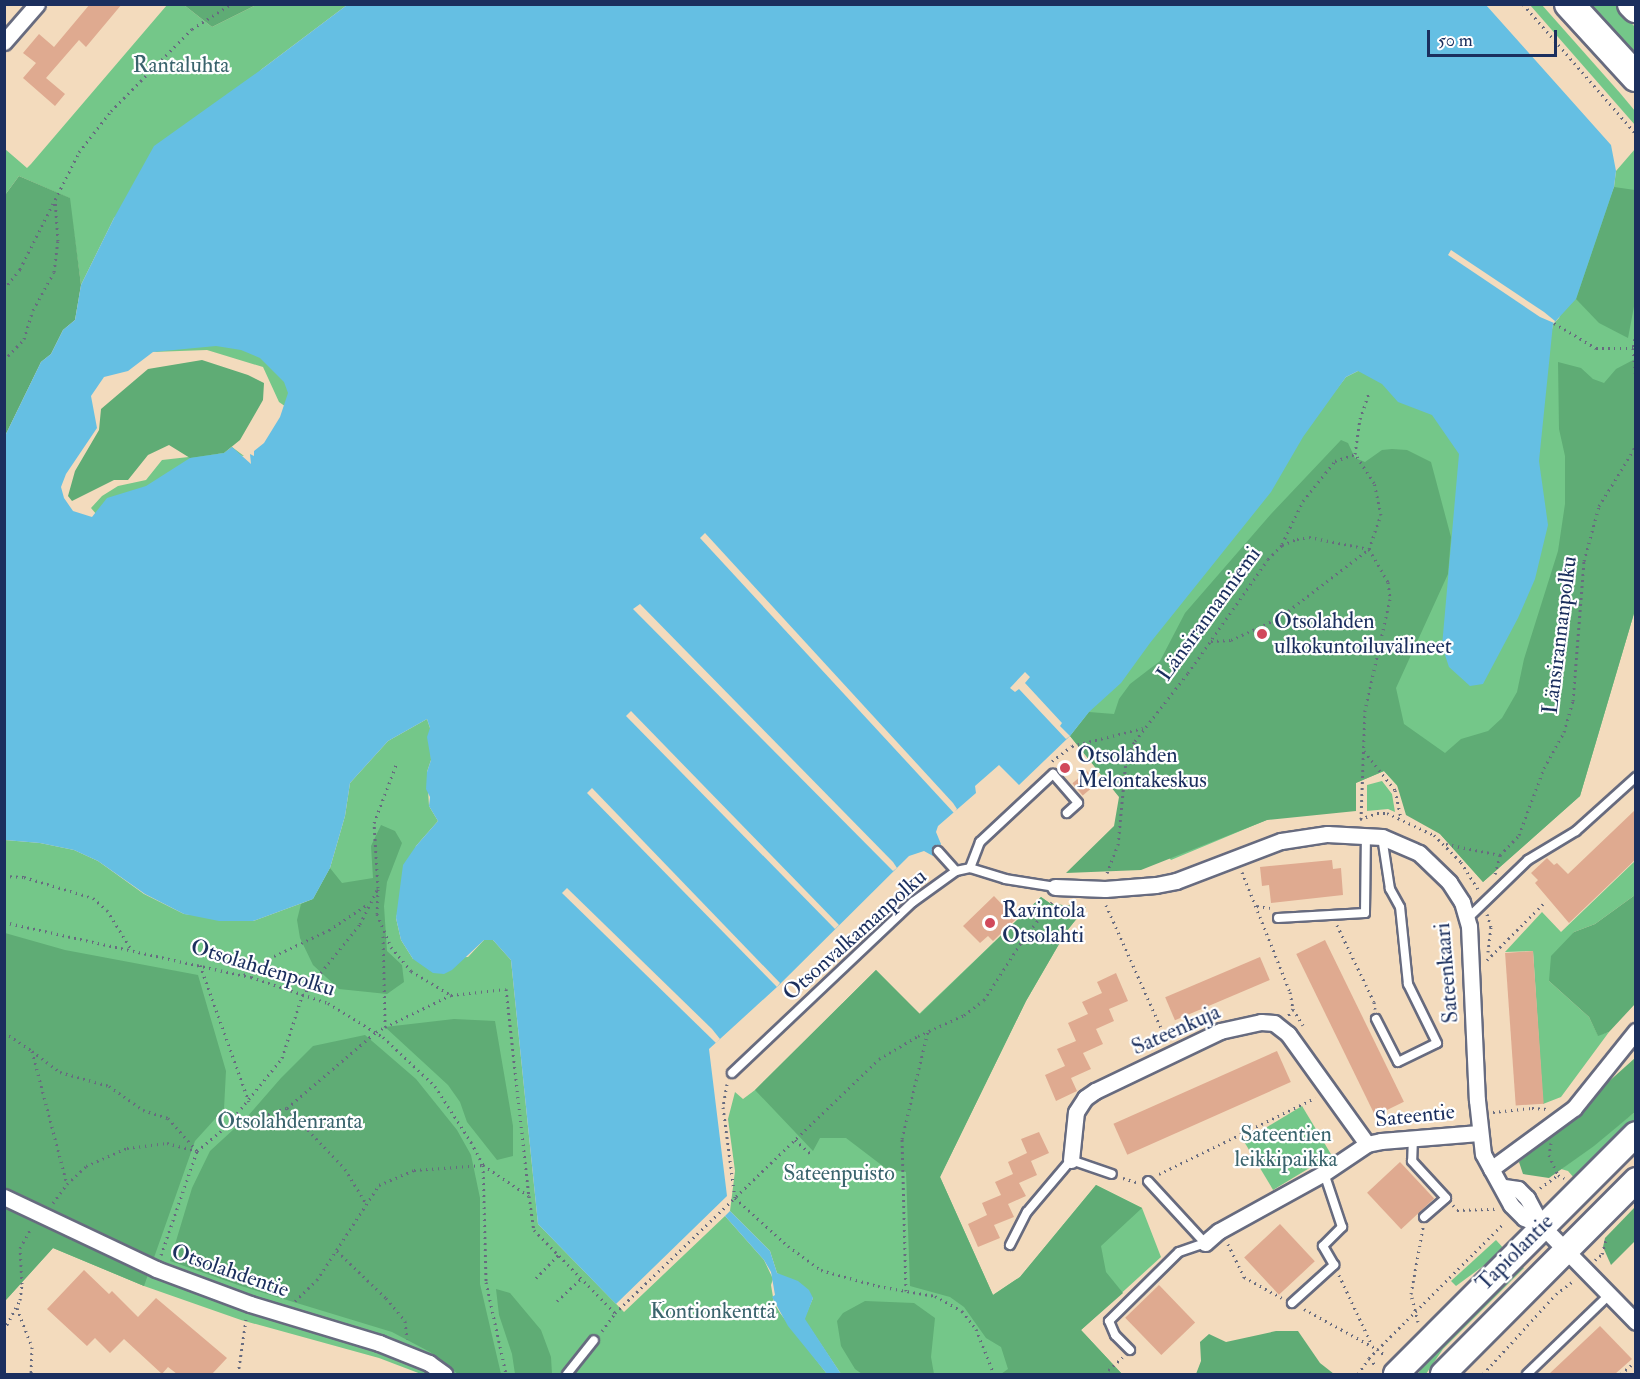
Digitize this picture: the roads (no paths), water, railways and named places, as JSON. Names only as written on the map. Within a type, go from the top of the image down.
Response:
[{"type":"highway","points":[[1569,4],[1633,76]]},
{"type":"highway","points":[[1632,4],[1635,8]]},
{"type":"main road","name":"Tapiolantie","points":[[1386,1370],[1542,1226],[1635,1134]]},
{"type":"main road","name":"Tapiolantie","points":[[1443,1374],[1635,1180]]},
{"type":"street","points":[[4,42],[38,4]]},
{"type":"street","name":"Sateenkaari","points":[[1055,892],[1156,885],[1176,880],[1281,841],[1363,827],[1419,853],[1438,869],[1462,902],[1467,918],[1479,1133],[1483,1154],[1504,1187],[1518,1189],[1527,1198],[1542,1226],[1635,1320]]},
{"type":"street","name":"Sateenkuja","points":[[1071,1160],[1076,1112],[1085,1098],[1095,1091],[1220,1031],[1254,1022],[1268,1022],[1280,1026],[1367,1144]]},
{"type":"street","points":[[1491,1169],[1574,1108],[1635,1031]]},
{"type":"street","name":"Sateentie","points":[[1205,1243],[1219,1231],[1324,1173],[1367,1144],[1413,1137],[1479,1133]]},
{"type":"street","name":"Otsolahdentie","points":[[4,1197],[156,1269],[250,1304],[379,1343],[429,1363],[444,1374]]},
{"type":"lane","points":[[970,868],[980,842],[1053,774],[1078,802],[1067,813]]},
{"type":"lane","points":[[1467,918],[1528,860],[1576,831],[1635,777]]},
{"type":"lane","points":[[1278,918],[1365,914],[1363,827]]},
{"type":"lane","points":[[1376,1019],[1398,1062],[1437,1043],[1408,984],[1400,906],[1390,890],[1382,837]]},
{"type":"lane","points":[[938,851],[956,871]]},
{"type":"lane","name":"Otsonvalkamanpolku","points":[[732,1073],[913,902],[956,871],[970,868],[1055,892]]},
{"type":"lane","points":[[1413,1137],[1412,1161],[1446,1197],[1424,1217]]},
{"type":"lane","points":[[1010,1245],[1028,1212],[1071,1160],[1112,1174]]},
{"type":"lane","points":[[1292,1303],[1334,1265],[1323,1246],[1342,1227],[1324,1173]]},
{"type":"lane","points":[[1130,1350],[1115,1335],[1109,1321],[1179,1252],[1205,1243],[1148,1181]]},
{"type":"lane","points":[[1527,1374],[1609,1296]]},
{"type":"lane","points":[[567,1374],[594,1340]]},
{"type":"water","points":[[347,5],[1486,5],[1611,145],[1616,171],[1614,187],[1576,299],[1553,324],[1539,461],[1548,525],[1535,579],[1518,618],[1483,684],[1470,686],[1449,667],[1442,646],[1459,454],[1432,415],[1398,402],[1382,384],[1358,371],[1346,377],[1303,437],[1271,492],[1150,643],[1121,683],[1089,712],[1070,736],[1019,785],[999,765],[975,786],[976,793],[938,826],[936,832],[941,844],[933,856],[924,851],[909,856],[777,987],[709,1049],[727,1196],[616,1304],[538,1224],[511,960],[493,940],[484,940],[452,970],[444,974],[433,973],[413,959],[401,940],[396,918],[403,865],[438,821],[429,806],[430,797],[426,789],[427,772],[431,760],[427,737],[430,728],[427,719],[388,741],[350,783],[345,816],[330,868],[313,899],[253,921],[219,921],[184,914],[145,894],[98,861],[74,850],[40,843],[5,840],[5,436],[41,362],[51,354],[63,330],[75,320],[81,285],[114,218],[154,146]],"holes":[[[216,346],[241,350],[260,358],[284,382],[288,393],[280,417],[264,443],[254,451],[254,456],[250,454],[251,464],[232,447],[224,453],[190,458],[146,486],[107,498],[92,517],[73,511],[64,498],[61,487],[66,474],[97,428],[91,396],[104,377],[128,371],[153,352]]]},
{"type":"water","points":[[730,1211],[770,1251],[777,1273],[798,1281],[809,1290],[813,1298],[805,1319],[841,1374],[827,1374],[788,1326],[772,1297],[775,1295],[771,1272],[764,1260],[725,1216]]},
{"type":"place","name":"Otsolahden ulkokuntoiluvälineet","points":[[1262,634]]},
{"type":"place","name":"Otsolahden Melontakeskus","points":[[1065,768]]},
{"type":"place","name":"Ravintola Otsolahti","points":[[990,923]]},
{"type":"park label","name":"Rantaluhta","points":[[181,66]]},
{"type":"park label","name":"Otsolahdenranta","points":[[290,1122]]},
{"type":"park label","name":"Sateentien leikkipaikka","points":[[1286,1146]]},
{"type":"park label","name":"Sateenpuisto","points":[[839,1174]]},
{"type":"park label","name":"Kontionkenttä","points":[[713,1312]]}]
